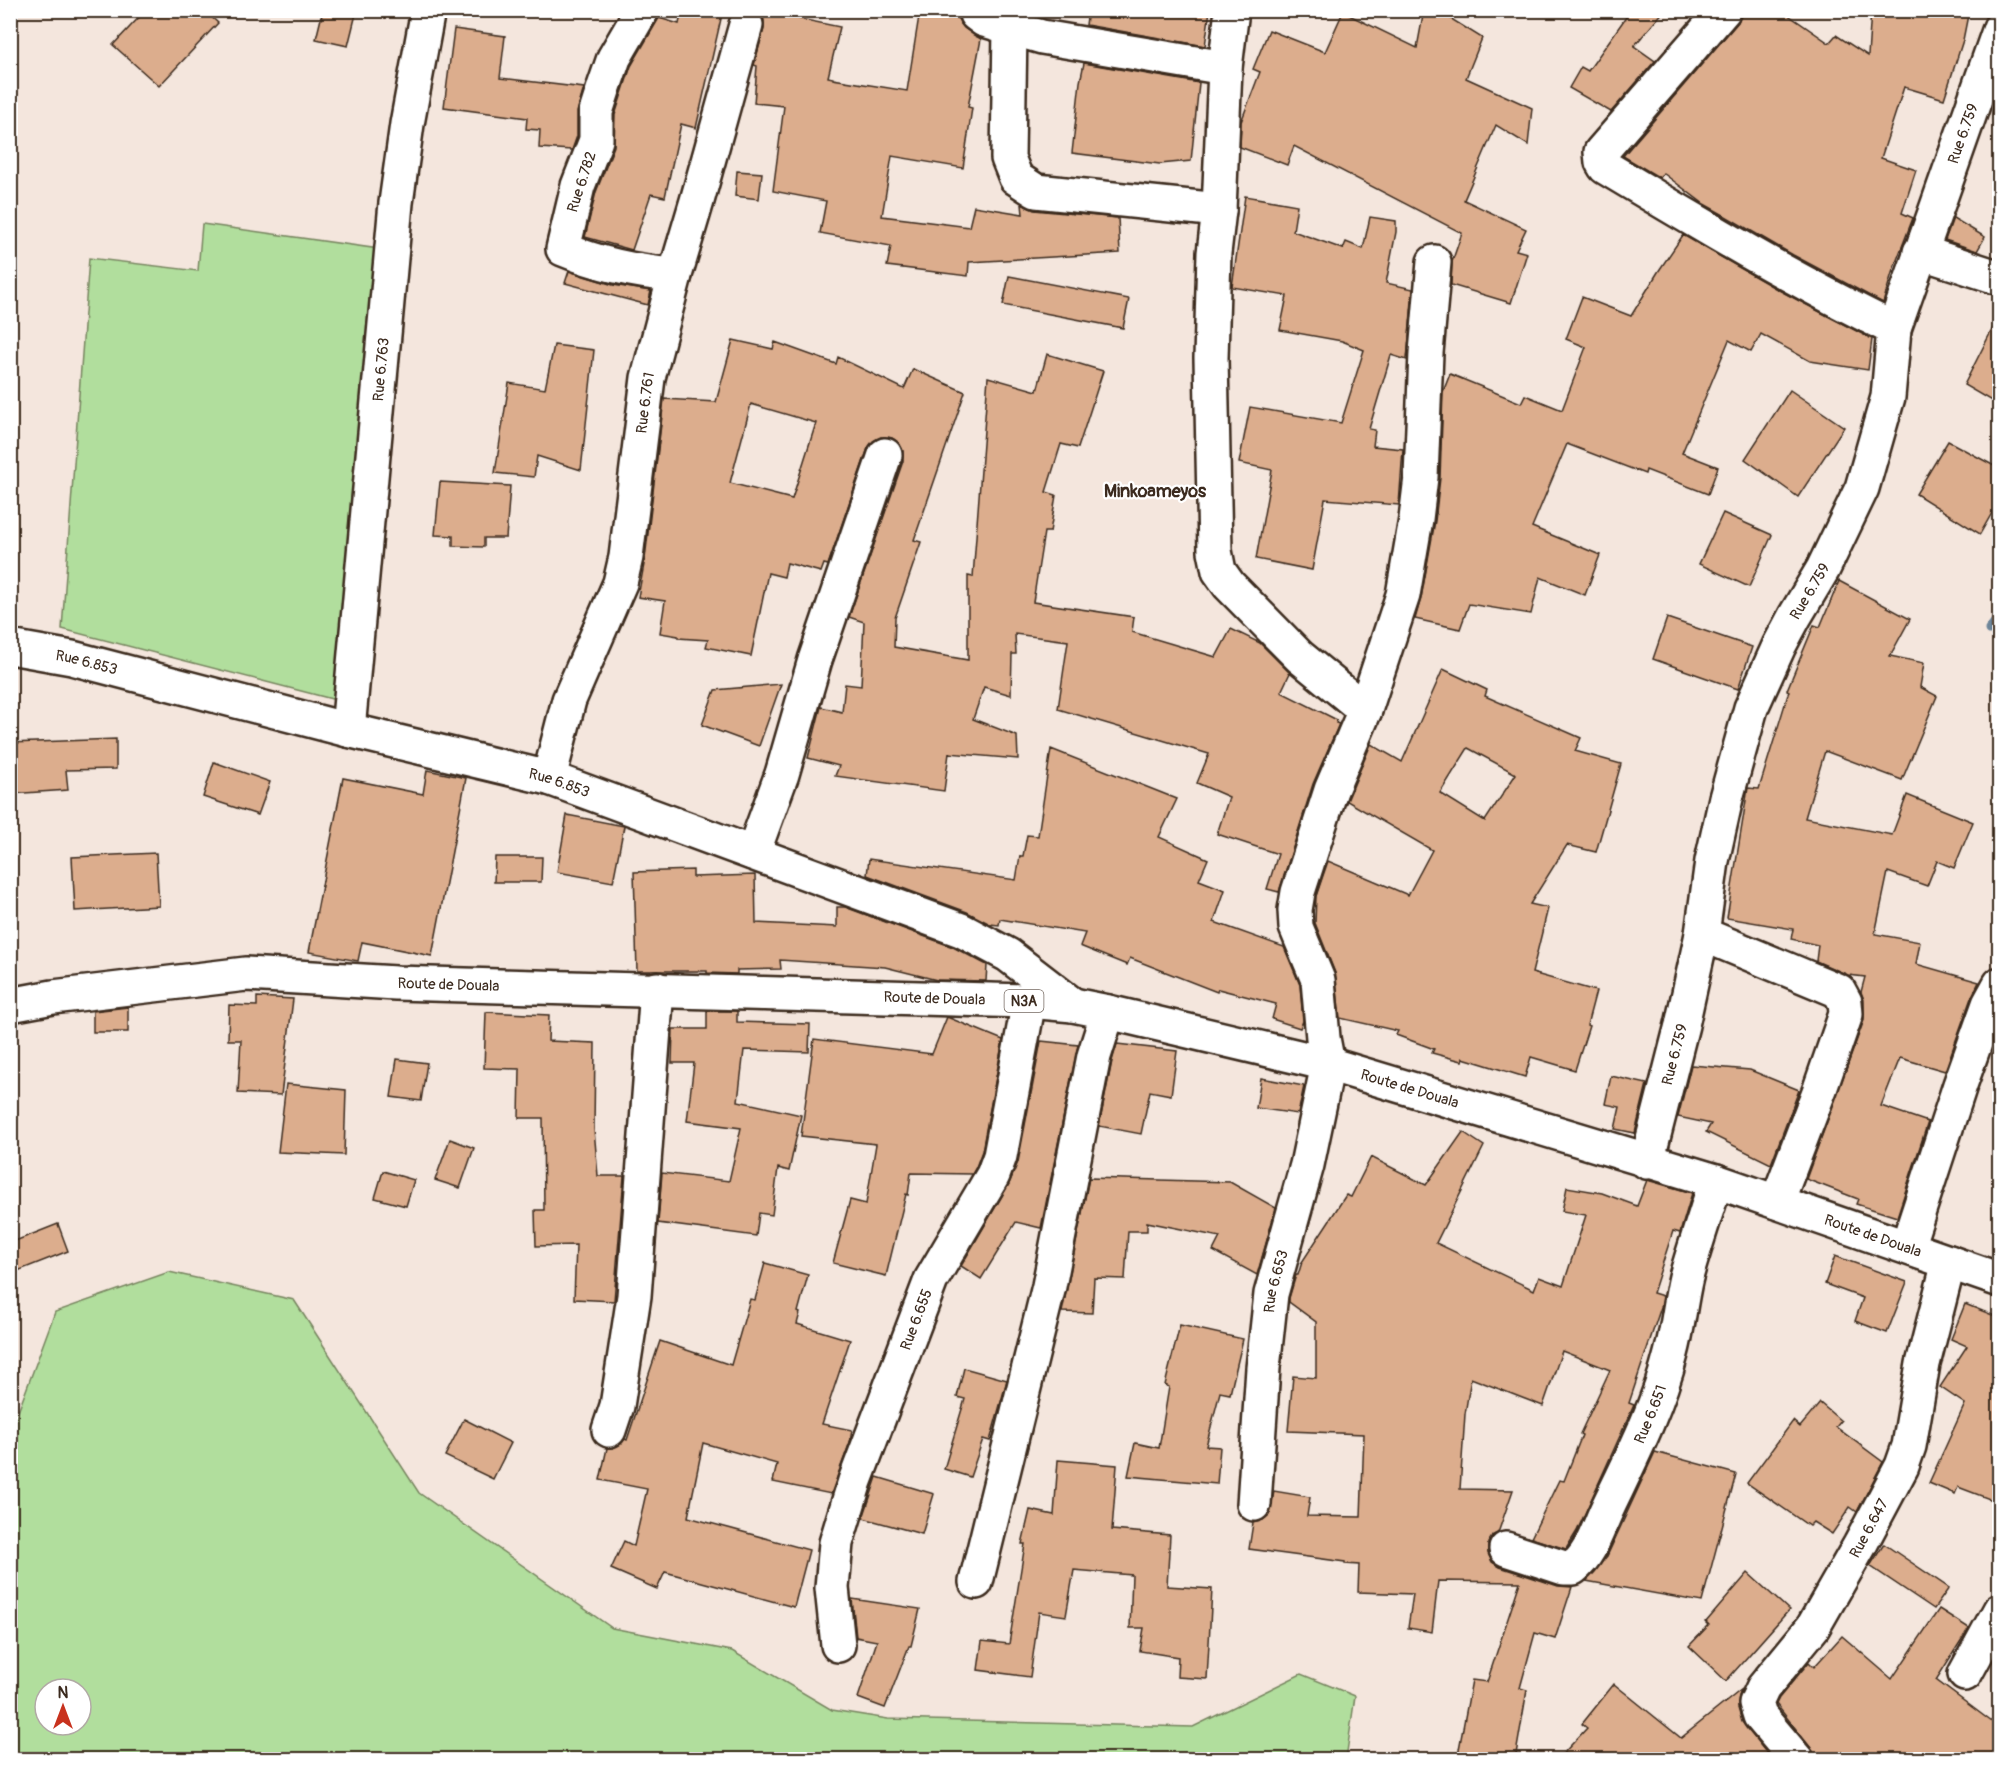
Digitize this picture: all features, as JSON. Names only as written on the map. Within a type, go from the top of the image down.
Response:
[{"type":"main road","name":"Rue 6.763","points":[[348,730],[396,203],[407,124],[428,10]]},
{"type":"main road","name":"Rue 6.782","points":[[642,10],[614,58],[603,87],[596,112],[596,141],[578,186],[563,249],[584,258],[639,272],[675,275]]},
{"type":"main road","points":[[975,10],[976,14],[984,20],[1042,37],[1224,68]]},
{"type":"main road","points":[[1232,10],[1224,68],[1219,210],[1214,253],[1211,358],[1215,551],[1219,571],[1229,585],[1300,657],[1365,710]]},
{"type":"main road","points":[[1724,10],[1600,152],[1602,162],[1605,167],[1707,229],[1894,330]]},
{"type":"main road","name":"Rue 6.761","points":[[549,778],[568,700],[621,584],[644,395],[675,275],[746,25]]},
{"type":"main road","points":[[1010,28],[1008,158],[1016,178],[1036,191],[1219,210]]},
{"type":"main road","name":"Rue 6.759","points":[[1647,1162],[1682,1025],[1702,934],[1712,861],[1726,798],[1751,708],[1779,646],[1823,569],[1863,488],[1888,397],[1894,330],[2000,28]]},
{"type":"main road","points":[[1920,252],[2000,278]]},
{"type":"main road","points":[[1328,1064],[1323,1038],[1318,980],[1296,927],[1295,910],[1298,892],[1331,790],[1365,710],[1403,595],[1421,477],[1425,353],[1434,262]]},
{"type":"main road","points":[[753,853],[782,774],[818,650],[885,455]]},
{"type":"main road","name":"Rue 6.853","points":[[10,647],[72,658],[348,730],[549,778],[962,930],[1008,955],[1073,1005]]},
{"type":"main road","points":[[1702,934],[1839,991],[1845,1002],[1846,1014],[1777,1202]]},
{"type":"main road","name":"Route de Douala","points":[[10,1005],[52,997],[246,974],[396,983],[1029,1001],[1073,1005],[1328,1064],[1716,1181],[2000,1280]]},
{"type":"main road","points":[[1907,1247],[1960,1084],[1989,1004],[2000,984]]},
{"type":"main road","points":[[609,1430],[617,1406],[634,1296],[657,990]]},
{"type":"main road","name":"Rue 6.655","points":[[838,1645],[832,1588],[836,1543],[855,1480],[931,1280],[993,1175],[1000,1156],[1029,1001]]},
{"type":"main road","points":[[976,1582],[1049,1286],[1094,1056],[1108,1012]]},
{"type":"main road","name":"Rue 6.653","points":[[1254,1504],[1263,1368],[1271,1294],[1307,1165],[1328,1064]]},
{"type":"main road","name":"Rue 6.651","points":[[1506,1549],[1564,1568],[1573,1568],[1582,1561],[1642,1434],[1658,1393],[1672,1353],[1688,1270],[1716,1181]]},
{"type":"main road","name":"Rue 6.647","points":[[1797,1760],[1760,1716],[1756,1703],[1763,1688],[1813,1627],[1902,1466],[1909,1446],[1923,1364],[1949,1262]]},
{"type":"main road","points":[[1965,1674],[2000,1610]]},
{"type":"green space","points":[[202,224],[379,249],[336,700],[62,629],[89,258],[198,271]]},
{"type":"green space","points":[[169,1272],[294,1300],[419,1493],[612,1628],[732,1651],[832,1710],[888,1719],[1193,1727],[1301,1674],[1355,1696],[1346,1759],[11,1759],[11,1431],[55,1312]]},
{"type":"building","points":[[146,10],[204,10],[218,23],[159,86],[113,45]]},
{"type":"building","points":[[323,10],[357,10],[348,46],[316,39]]},
{"type":"building","points":[[682,10],[723,10],[696,128],[681,124],[665,197],[651,194],[632,250],[585,237],[596,192],[614,146],[615,115],[631,66],[659,18],[679,24]]},
{"type":"building","points":[[757,10],[840,27],[828,77],[907,91],[920,10],[957,10],[958,19],[964,28],[981,39],[968,107],[972,108],[963,168],[892,156],[882,216],[969,227],[974,206],[1023,214],[1022,204],[1034,210],[1118,218],[1120,253],[969,262],[968,276],[887,266],[891,246],[820,233],[826,201],[773,191],[784,106],[754,103],[757,66],[754,65],[764,29],[764,20]]},
{"type":"building","points":[[1088,10],[1210,10],[1205,46],[1086,25]]},
{"type":"building","points":[[1424,10],[1437,10],[1482,38],[1466,78],[1532,108],[1528,145],[1496,125],[1464,200],[1526,229],[1516,250],[1527,253],[1511,303],[1451,285],[1452,262],[1462,233],[1294,146],[1287,165],[1240,147],[1241,122],[1260,72],[1253,69],[1269,30],[1325,52],[1343,12],[1417,48]]},
{"type":"building","points":[[1631,10],[1665,10],[1634,46],[1655,61],[1611,112],[1569,88],[1581,67],[1588,71]]},
{"type":"building","points":[[1742,10],[1781,10],[1829,43],[1836,35],[1868,56],[1871,10],[1969,10],[1963,40],[1944,99],[1904,87],[1881,158],[1916,170],[1902,213],[1913,218],[1883,303],[1704,204],[1663,173],[1660,178],[1623,156],[1738,22]]},
{"type":"building","points":[[454,29],[505,36],[500,78],[584,88],[577,112],[577,136],[572,150],[539,148],[540,130],[526,129],[527,118],[444,107]]},
{"type":"building","points":[[1084,63],[1199,83],[1191,161],[1160,164],[1072,153]]},
{"type":"building","points":[[737,171],[762,173],[759,199],[735,196]]},
{"type":"building","points":[[1245,196],[1297,205],[1293,231],[1343,249],[1346,242],[1363,249],[1370,217],[1396,221],[1386,283],[1413,289],[1407,360],[1391,355],[1369,429],[1375,430],[1373,446],[1403,449],[1399,505],[1325,499],[1312,570],[1256,559],[1272,470],[1239,463],[1250,407],[1341,423],[1364,350],[1342,341],[1280,330],[1287,296],[1232,287]]},
{"type":"building","points":[[1953,218],[1985,237],[1977,251],[1945,240]]},
{"type":"building","points":[[1683,235],[1775,288],[1872,339],[1868,370],[1810,361],[1761,334],[1751,352],[1729,340],[1682,453],[1718,467],[1708,494],[1646,470],[1645,474],[1567,444],[1532,527],[1600,555],[1585,595],[1540,577],[1531,614],[1469,604],[1460,629],[1415,619],[1435,521],[1440,478],[1443,392],[1450,374],[1521,403],[1525,395],[1562,410],[1586,347],[1566,339],[1582,297],[1631,316]]},
{"type":"building","points":[[569,271],[613,285],[651,291],[648,305],[565,283]]},
{"type":"building","points":[[1009,276],[1129,299],[1123,328],[1003,305]]},
{"type":"building","points":[[2000,314],[2000,406],[1964,385]]},
{"type":"building","points":[[733,340],[773,349],[775,342],[836,364],[838,357],[904,389],[913,369],[965,392],[914,540],[921,542],[895,618],[894,647],[968,660],[968,576],[973,577],[988,377],[1037,391],[1047,354],[1103,371],[1078,448],[1061,444],[1046,492],[1056,495],[1050,532],[1044,532],[1033,602],[1134,617],[1132,632],[1216,657],[1231,629],[1260,643],[1290,673],[1281,692],[1337,720],[1336,723],[1339,724],[1313,784],[1279,892],[1267,889],[1278,854],[1217,834],[1229,797],[1197,783],[1209,754],[1058,709],[1068,641],[1015,634],[1016,654],[1012,654],[1011,695],[984,687],[973,719],[1017,736],[1018,759],[949,753],[944,791],[835,776],[839,766],[808,758],[821,707],[842,712],[845,684],[861,686],[864,622],[849,617],[903,461],[903,451],[899,443],[892,438],[881,437],[873,441],[868,448],[828,565],[824,564],[821,572],[787,563],[784,577],[768,573],[751,656],[706,647],[708,640],[678,638],[678,636],[660,633],[665,601],[638,597],[645,559],[664,399],[716,402]],"holes":[[[751,404],[816,423],[792,499],[730,483]]]},
{"type":"building","points":[[554,345],[594,350],[581,470],[537,456],[534,477],[495,473],[509,383],[545,389]]},
{"type":"building","points":[[1790,390],[1844,427],[1798,497],[1745,459]]},
{"type":"building","points":[[1948,441],[2000,469],[2000,499],[1980,534],[1916,494]]},
{"type":"building","points":[[440,482],[510,486],[506,538],[484,538],[484,547],[453,546],[453,536],[435,535]]},
{"type":"building","points":[[1723,513],[1772,535],[1749,587],[1699,564]]},
{"type":"building","points":[[1839,581],[1910,619],[1890,656],[1924,663],[1920,687],[1937,696],[1902,780],[1825,751],[1805,818],[1892,835],[1907,795],[1973,822],[1954,868],[1937,861],[1927,886],[1888,872],[1875,934],[1920,942],[1916,964],[1979,982],[1945,1071],[1900,1058],[1881,1106],[1928,1122],[1897,1217],[1856,1204],[1858,1199],[1806,1179],[1864,1020],[1864,1000],[1861,992],[1865,977],[1848,975],[1816,961],[1818,945],[1791,939],[1793,929],[1727,918],[1748,788],[1759,789],[1789,691],[1787,690],[1814,625],[1820,627]]},
{"type":"building","points":[[1667,618],[1752,647],[1738,689],[1653,659]]},
{"type":"building","points":[[1443,669],[1487,690],[1485,696],[1581,738],[1575,751],[1621,764],[1596,852],[1567,845],[1530,904],[1548,908],[1532,973],[1596,991],[1587,1025],[1589,1026],[1575,1070],[1531,1057],[1525,1077],[1463,1058],[1462,1061],[1432,1053],[1434,1049],[1396,1035],[1398,1031],[1340,1018],[1335,973],[1315,923],[1316,896],[1328,861],[1408,895],[1432,850],[1347,801],[1371,744],[1402,762]],"holes":[[[1468,748],[1516,774],[1485,821],[1440,793]]]},
{"type":"building","points":[[781,684],[759,746],[702,725],[715,690]]},
{"type":"building","points":[[116,739],[116,769],[66,770],[68,790],[10,794],[10,743]]},
{"type":"building","points":[[1051,749],[1177,799],[1159,837],[1208,859],[1199,880],[1225,890],[1214,922],[1284,947],[1300,985],[1303,1021],[1300,1028],[1272,1019],[1276,1004],[1218,989],[1217,992],[1130,958],[1127,965],[1080,946],[1085,933],[1000,919],[999,925],[990,924],[967,912],[867,875],[869,859],[1016,880],[1020,856],[1023,856],[1027,835],[1038,836]]},
{"type":"building","points":[[214,762],[270,782],[258,815],[203,797]]},
{"type":"building","points":[[427,770],[466,778],[432,956],[362,942],[358,961],[309,952],[343,778],[423,794]]},
{"type":"building","points":[[567,815],[624,826],[613,882],[557,872]]},
{"type":"building","points":[[156,853],[159,906],[75,911],[72,857]]},
{"type":"building","points":[[495,857],[542,857],[541,882],[494,882]]},
{"type":"building","points":[[693,870],[693,877],[755,875],[756,923],[837,927],[837,907],[845,907],[953,947],[987,965],[986,981],[937,980],[885,967],[780,960],[781,969],[737,970],[737,974],[707,973],[707,971],[637,971],[634,872]]},
{"type":"building","points":[[257,997],[293,999],[281,1095],[238,1093],[241,1040],[228,1040],[229,1005],[257,1006]]},
{"type":"building","points":[[128,1007],[128,1032],[93,1032],[93,1011]]},
{"type":"building","points":[[707,1011],[737,1011],[737,1022],[810,1024],[809,1052],[744,1050],[738,1101],[801,1115],[789,1171],[778,1168],[772,1215],[759,1213],[756,1236],[658,1223],[662,1173],[729,1181],[741,1128],[687,1121],[694,1063],[672,1063],[673,1029],[707,1029]]},
{"type":"building","points":[[486,1012],[549,1015],[548,1041],[595,1043],[594,1129],[598,1176],[624,1176],[614,1301],[574,1299],[576,1245],[536,1246],[535,1210],[544,1210],[543,1118],[519,1118],[520,1069],[484,1068]]},
{"type":"building","points":[[947,1017],[1003,1040],[982,1151],[976,1167],[972,1174],[911,1173],[908,1195],[906,1194],[886,1276],[833,1263],[850,1200],[866,1204],[876,1144],[801,1136],[814,1039],[932,1054]]},
{"type":"building","points":[[1041,1041],[1078,1045],[1041,1228],[1016,1222],[981,1279],[961,1266],[1009,1184],[1018,1162]]},
{"type":"building","points":[[1117,1044],[1177,1051],[1171,1095],[1150,1091],[1141,1134],[1099,1126]]},
{"type":"building","points":[[397,1059],[427,1063],[421,1101],[391,1097]]},
{"type":"building","points":[[1691,1065],[1750,1070],[1799,1090],[1771,1164],[1706,1132],[1711,1124],[1678,1117]]},
{"type":"building","points":[[1611,1076],[1647,1084],[1635,1133],[1615,1129],[1620,1107],[1605,1104]]},
{"type":"building","points":[[1261,1078],[1304,1086],[1298,1114],[1256,1108]]},
{"type":"building","points":[[286,1084],[346,1090],[344,1155],[278,1152]]},
{"type":"building","points":[[1463,1132],[1484,1146],[1436,1243],[1534,1290],[1539,1277],[1563,1286],[1586,1215],[1562,1211],[1567,1187],[1602,1193],[1637,1206],[1647,1180],[1692,1193],[1680,1233],[1673,1231],[1653,1293],[1663,1296],[1629,1403],[1634,1405],[1577,1531],[1566,1549],[1531,1538],[1559,1480],[1564,1481],[1582,1435],[1580,1434],[1610,1370],[1562,1351],[1543,1406],[1471,1378],[1465,1414],[1460,1489],[1513,1490],[1498,1533],[1493,1535],[1488,1543],[1488,1553],[1492,1562],[1500,1567],[1558,1586],[1572,1587],[1555,1639],[1535,1633],[1520,1688],[1527,1690],[1515,1760],[1457,1760],[1472,1680],[1487,1682],[1520,1582],[1438,1581],[1432,1632],[1408,1628],[1413,1594],[1358,1592],[1359,1565],[1249,1549],[1253,1523],[1263,1520],[1270,1514],[1274,1491],[1310,1497],[1307,1516],[1361,1517],[1364,1434],[1288,1431],[1293,1376],[1316,1378],[1316,1322],[1289,1302],[1289,1298],[1302,1262],[1346,1195],[1351,1197],[1371,1157],[1426,1185]]},
{"type":"building","points":[[450,1139],[474,1148],[460,1188],[435,1180]]},
{"type":"building","points":[[383,1171],[414,1180],[406,1206],[375,1198]]},
{"type":"building","points":[[1089,1178],[1230,1182],[1276,1208],[1257,1275],[1213,1251],[1220,1237],[1147,1222],[1147,1231],[1128,1231],[1125,1279],[1094,1278],[1092,1313],[1062,1312]]},
{"type":"building","points":[[58,1224],[68,1251],[10,1274],[10,1243]]},
{"type":"building","points":[[1835,1256],[1907,1282],[1887,1333],[1855,1321],[1863,1298],[1825,1284]]},
{"type":"building","points":[[765,1263],[808,1275],[797,1324],[850,1340],[822,1424],[852,1430],[850,1442],[831,1494],[773,1482],[777,1464],[703,1443],[688,1517],[809,1550],[794,1607],[665,1572],[657,1589],[611,1569],[624,1541],[634,1546],[647,1489],[600,1480],[607,1448],[613,1448],[625,1439],[627,1440],[660,1341],[731,1365],[750,1299],[755,1300]]},
{"type":"building","points":[[1965,1304],[2000,1318],[2000,1503],[1958,1487],[1955,1494],[1929,1483],[1965,1404],[1940,1387],[1967,1346],[1951,1339]]},
{"type":"building","points":[[1180,1325],[1243,1339],[1230,1394],[1220,1392],[1206,1446],[1220,1447],[1217,1484],[1128,1476],[1135,1443],[1159,1448],[1169,1387],[1165,1385]]},
{"type":"building","points":[[964,1368],[1007,1380],[990,1441],[983,1439],[970,1477],[944,1469],[965,1399],[957,1397]]},
{"type":"building","points":[[1820,1403],[1841,1421],[1836,1427],[1883,1462],[1857,1512],[1850,1507],[1832,1534],[1813,1522],[1809,1526],[1747,1483],[1793,1421],[1800,1427]]},
{"type":"building","points":[[464,1419],[511,1443],[493,1479],[445,1456]]},
{"type":"building","points":[[1655,1452],[1736,1474],[1702,1602],[1586,1581],[1607,1556]]},
{"type":"building","points":[[1058,1460],[1117,1465],[1112,1530],[1170,1535],[1167,1586],[1212,1589],[1207,1679],[1177,1677],[1178,1657],[1140,1651],[1144,1628],[1130,1628],[1132,1575],[1074,1570],[1066,1616],[1039,1612],[1030,1677],[978,1670],[982,1641],[1009,1644],[1025,1544],[1022,1544],[1030,1510],[1054,1515]]},
{"type":"building","points":[[877,1477],[934,1494],[922,1534],[863,1518]]},
{"type":"building","points":[[1884,1544],[1949,1588],[1934,1609],[1870,1566]]},
{"type":"building","points":[[1748,1573],[1789,1610],[1726,1681],[1689,1646],[1709,1625],[1706,1622]]},
{"type":"building","points":[[852,1599],[920,1609],[911,1646],[909,1646],[885,1708],[858,1698],[877,1641],[856,1637]]},
{"type":"building","points":[[1939,1609],[1969,1628],[1936,1680],[2000,1728],[2000,1745],[1989,1760],[1815,1760],[1811,1748],[1776,1704],[1779,1698],[1809,1662],[1814,1667],[1842,1636],[1892,1679]]},
{"type":"building","points":[[1614,1684],[1681,1738],[1742,1689],[1738,1708],[1742,1722],[1772,1760],[1557,1760],[1587,1728],[1582,1724]]},
{"type":"waterway","points":[[1989,630],[2000,615]]},
{"type":"district","name":"Minkoameyos","points":[[1155,491]]}]
